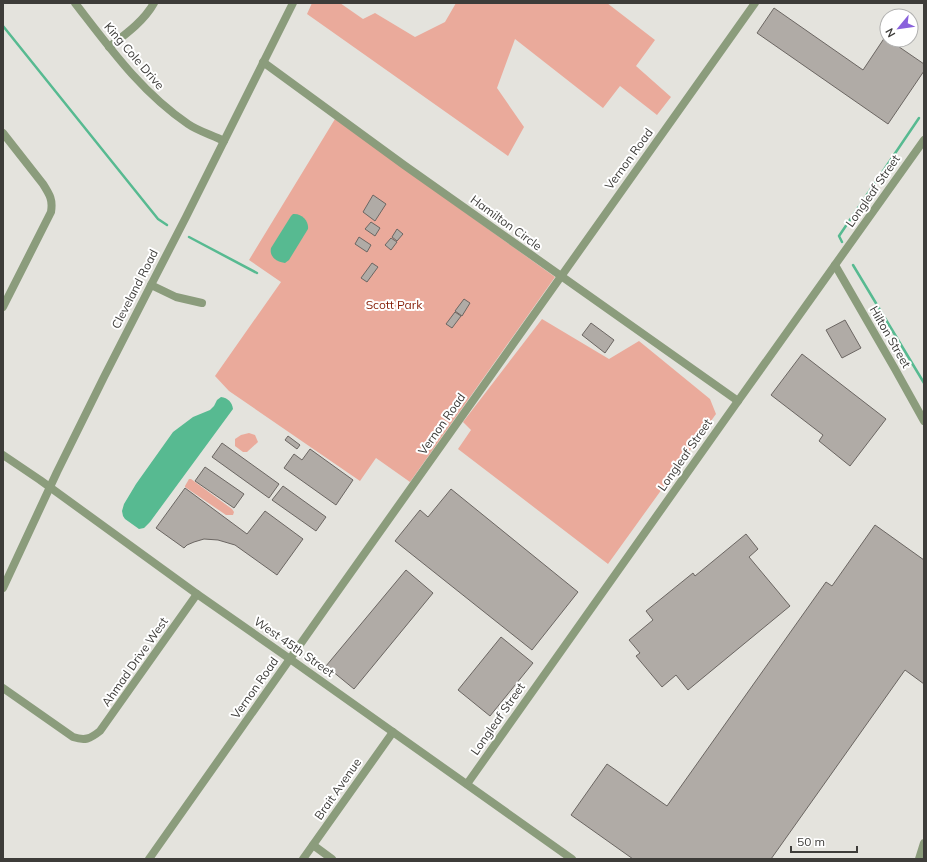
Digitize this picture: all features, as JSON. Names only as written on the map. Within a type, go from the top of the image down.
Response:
[{"type":"street","name":"King Cole Drive","points":[[74,3],[136,79],[157,101],[189,124],[224,141]]},
{"type":"street","points":[[110,47],[143,19],[154,3]]},
{"type":"street","name":"Cleveland Road","points":[[3,588],[50,488],[293,3]]},
{"type":"street","name":"Vernon Road","points":[[149,859],[560,276],[755,3]]},
{"type":"street","name":"Hamilton Circle","points":[[263,62],[404,165],[738,401]]},
{"type":"street","points":[[3,133],[49,192],[52,205],[51,212],[3,307]]},
{"type":"street","name":"Longleaf Street","points":[[467,784],[924,140]]},
{"type":"street","name":"Hilton Street","points":[[835,265],[924,421]]},
{"type":"street","points":[[151,285],[176,297],[202,303]]},
{"type":"street","name":"West 45th Street","points":[[3,455],[572,859]]},
{"type":"street","name":"Ahmad Drive West","points":[[3,688],[73,737],[88,739],[100,731],[197,594]]},
{"type":"street","name":"Brait Avenue","points":[[303,859],[393,732]]},
{"type":"street","points":[[919,859],[924,843]]},
{"type":"street","points":[[313,845],[332,859]]},
{"type":"green space","points":[[312,3],[340,3],[363,19],[375,13],[415,37],[445,22],[456,3],[607,3],[655,40],[636,66],[671,97],[657,115],[620,86],[603,108],[515,39],[497,88],[524,127],[508,156],[307,14]]},
{"type":"green space","name":"Scott Park","points":[[335,119],[555,277],[410,482],[376,458],[360,481],[229,391],[215,376],[281,282],[249,260]]},
{"type":"green space","points":[[542,319],[609,359],[639,341],[710,399],[716,414],[608,564],[458,449],[471,430],[463,422]]},
{"type":"green space","points":[[249,433],[255,435],[258,442],[247,452],[243,452],[235,446],[235,439],[241,435]]},
{"type":"green space","points":[[189,479],[232,509],[234,512],[233,515],[226,515],[185,487]]},
{"type":"shaded area","points":[[293,214],[302,216],[306,220],[308,229],[289,260],[285,263],[272,256],[271,248]]},
{"type":"shaded area","points":[[221,397],[226,398],[232,404],[233,409],[150,522],[144,528],[139,529],[125,519],[122,511],[124,504],[136,484],[173,432],[193,417],[210,410]]},
{"type":"building","points":[[774,8],[863,70],[879,46],[879,48],[901,48],[924,64],[924,71],[888,124],[757,33]]},
{"type":"building","points":[[373,195],[386,204],[375,221],[363,212]]},
{"type":"building","points":[[371,222],[380,228],[375,236],[365,229]]},
{"type":"building","points":[[397,229],[403,234],[397,241],[392,237]]},
{"type":"building","points":[[359,237],[371,245],[367,252],[355,244]]},
{"type":"building","points":[[391,238],[397,242],[391,250],[385,245]]},
{"type":"building","points":[[372,263],[378,267],[367,282],[361,278]]},
{"type":"building","points":[[464,299],[470,303],[462,316],[455,311]]},
{"type":"building","points":[[455,312],[461,316],[452,328],[446,324]]},
{"type":"building","points":[[845,320],[861,348],[842,358],[826,330]]},
{"type":"building","points":[[591,323],[614,340],[605,353],[582,335]]},
{"type":"building","points":[[802,354],[886,419],[850,466],[819,441],[823,435],[771,395]]},
{"type":"building","points":[[288,436],[300,445],[297,449],[285,440]]},
{"type":"building","points":[[222,443],[279,484],[269,498],[212,457]]},
{"type":"building","points":[[310,449],[353,480],[336,505],[284,468],[294,454],[302,460]]},
{"type":"building","points":[[205,467],[244,494],[234,508],[195,481]]},
{"type":"building","points":[[283,486],[326,517],[316,531],[272,500]]},
{"type":"building","points":[[185,488],[247,534],[265,511],[303,539],[277,575],[235,545],[218,540],[204,539],[187,545],[184,548],[156,528]]},
{"type":"building","points":[[451,489],[578,592],[532,650],[395,541],[420,510],[428,517]]},
{"type":"building","points":[[875,525],[924,560],[924,684],[905,670],[771,859],[633,859],[571,815],[607,764],[667,806],[826,582],[832,586]]},
{"type":"building","points":[[746,534],[758,549],[749,557],[790,606],[688,690],[676,675],[662,687],[636,656],[640,653],[629,640],[653,620],[646,611],[693,573],[695,576]]},
{"type":"building","points":[[406,570],[433,593],[354,689],[326,666]]},
{"type":"building","points":[[501,637],[533,663],[490,716],[458,690]]},
{"type":"waterway","points":[[3,26],[158,219],[167,225]]},
{"type":"waterway","points":[[842,242],[839,236],[919,118]]},
{"type":"waterway","points":[[189,237],[257,273]]},
{"type":"waterway","points":[[853,265],[924,383]]}]
